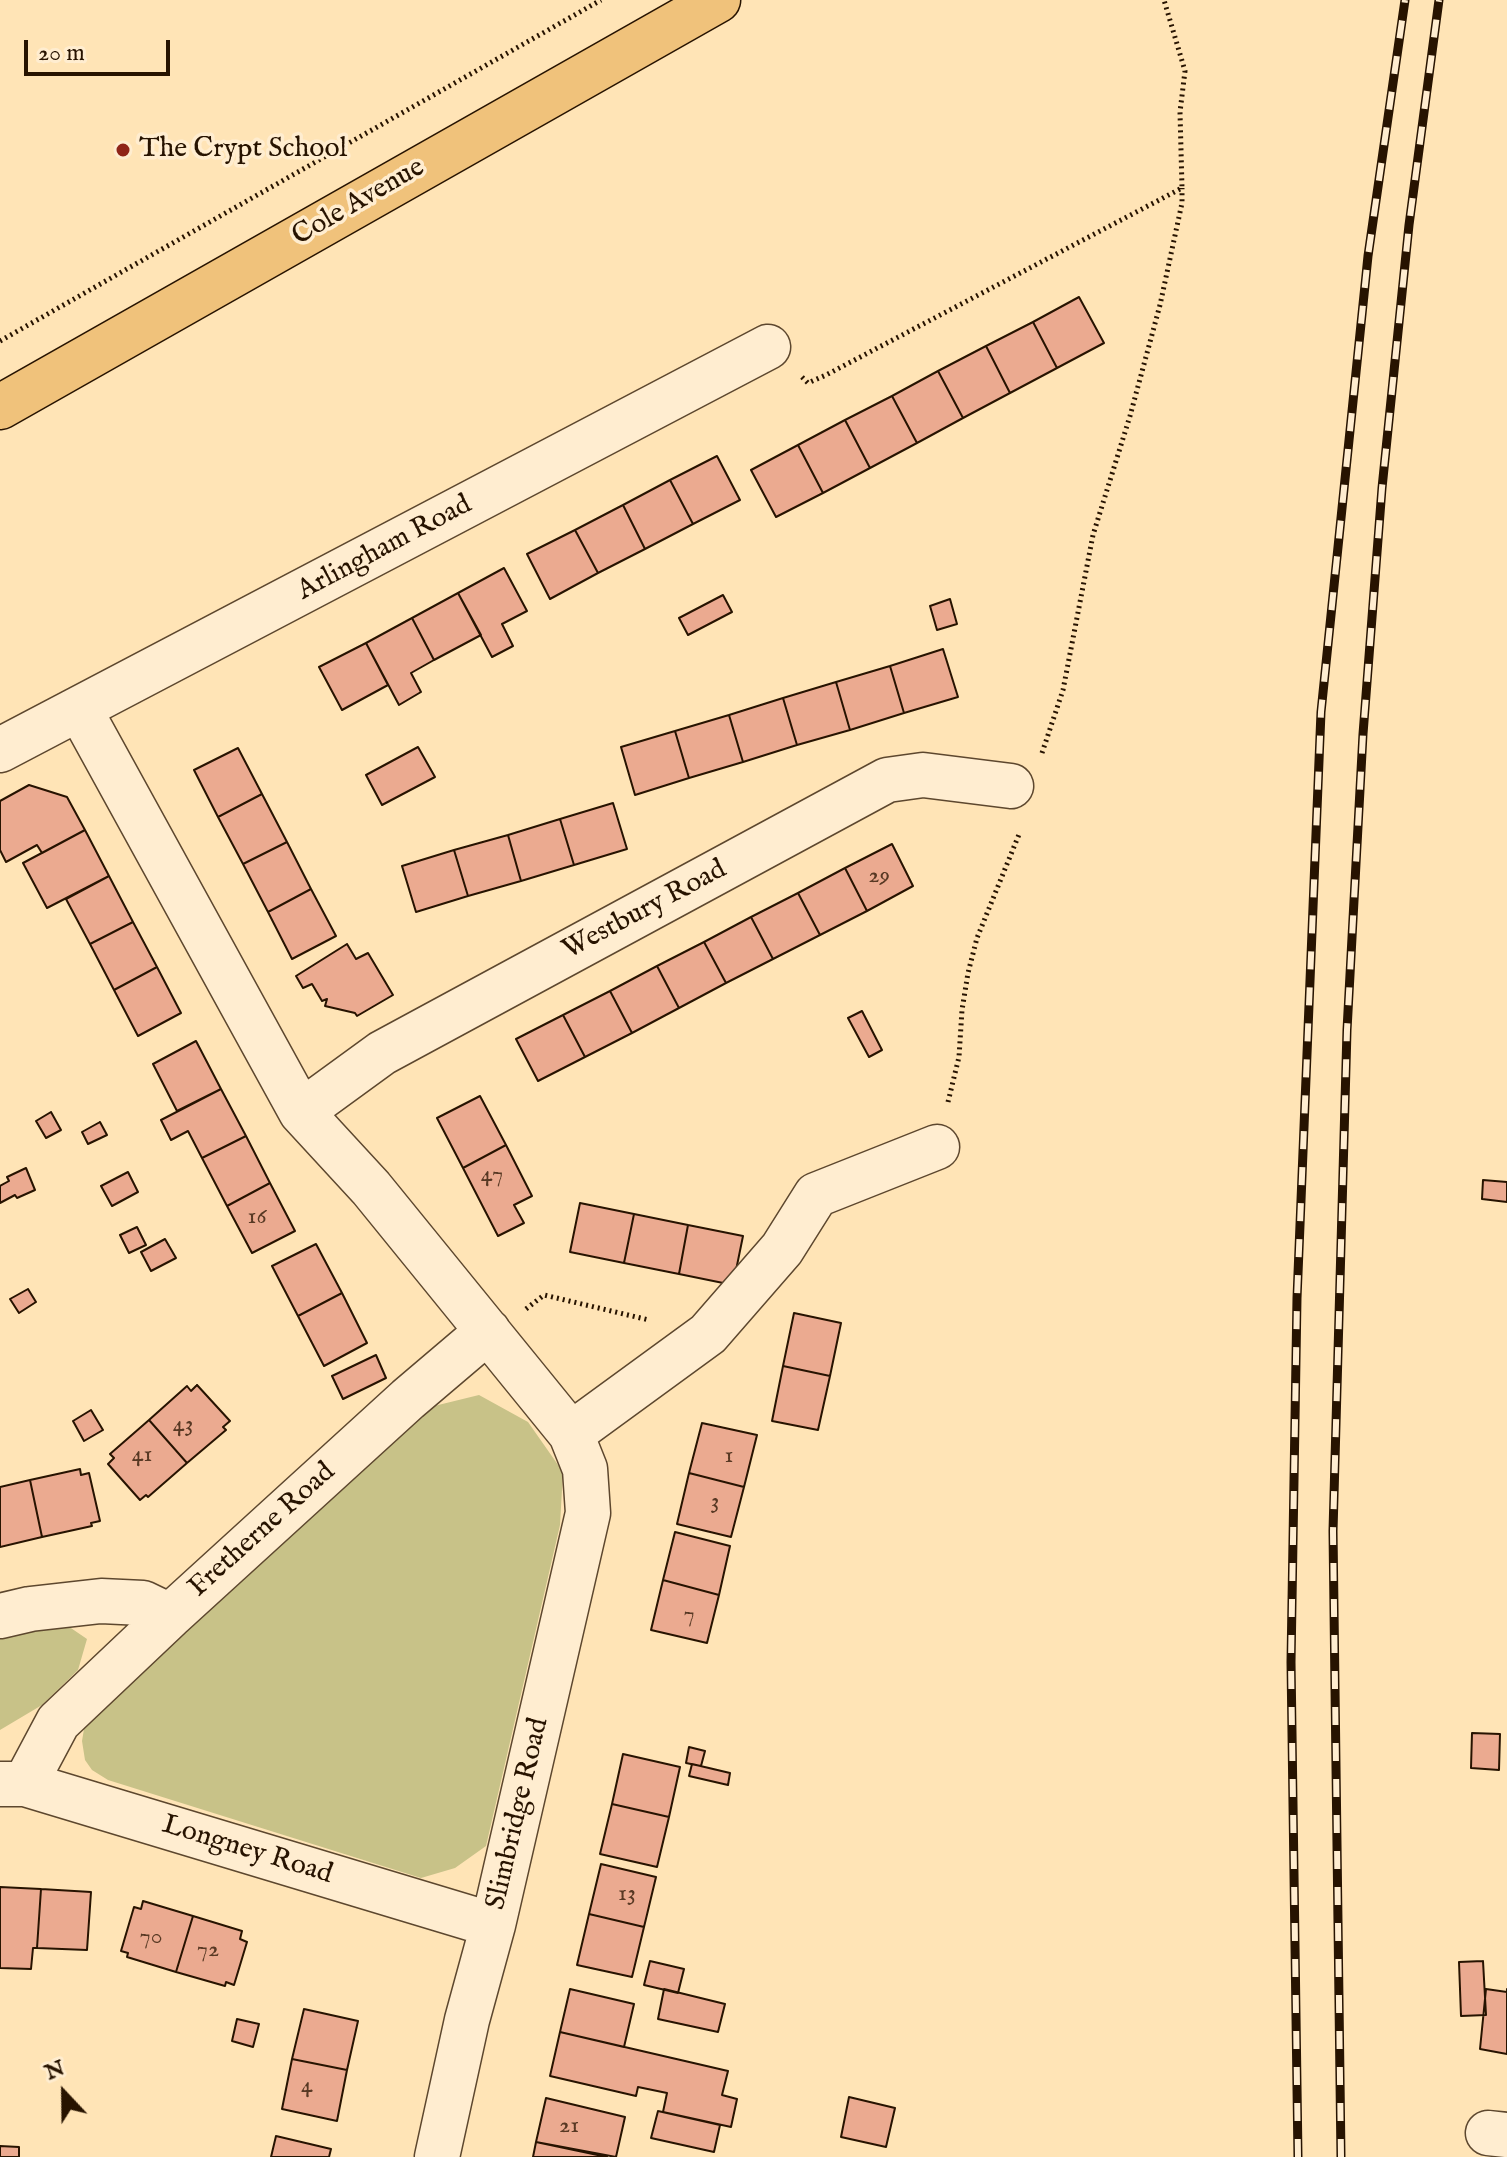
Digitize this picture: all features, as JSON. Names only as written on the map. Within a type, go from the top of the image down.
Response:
[{"type":"highway","name":"Cole Avenue","points":[[0,407],[718,0]]},
{"type":"street","name":"Arlingham Road","points":[[0,750],[768,347]]},
{"type":"street","points":[[80,710],[301,1112],[371,1188],[489,1333],[578,1452],[708,1334],[782,1249],[816,1195],[937,1147]]},
{"type":"street","name":"Westbury Road","points":[[301,1112],[382,1053],[887,780],[923,775],[1025,774]]},
{"type":"street","name":"Fretherne Road","points":[[0,1616],[30,1609],[101,1601],[143,1603],[170,1616],[408,1399],[489,1333]]},
{"type":"street","name":"Slimbridge Road","points":[[437,2157],[588,1513],[578,1452]]},
{"type":"street","points":[[13,1784],[58,1722],[170,1616]]},
{"type":"street","name":"Longney Road","points":[[13,1784],[493,1925]]},
{"type":"path","points":[[0,341],[601,0]]},
{"type":"path","points":[[1025,774],[1063,690],[1093,535],[1160,305],[1182,203],[1180,112],[1185,71],[1164,0]]},
{"type":"path","points":[[768,347],[808,383],[1182,188]]},
{"type":"path","points":[[937,1147],[959,1057],[962,1010],[977,938],[1012,857],[1021,828]]},
{"type":"path","points":[[489,1333],[544,1295],[708,1334]]},
{"type":"shaded area","points":[[479,1395],[528,1422],[563,1472],[560,1525],[486,1846],[455,1868],[421,1878],[108,1780],[92,1770],[85,1760],[82,1741],[85,1723],[426,1408]]},
{"type":"shaded area","points":[[65,1624],[87,1639],[78,1670],[42,1705],[0,1730],[0,1633]]},
{"type":"building","points":[[1079,297],[1104,343],[1057,368],[1033,322]]},
{"type":"building","points":[[1033,322],[1057,368],[1010,393],[986,346]]},
{"type":"building","points":[[986,346],[1010,393],[963,418],[938,371]]},
{"type":"building","points":[[938,371],[963,418],[917,443],[892,396]]},
{"type":"building","points":[[892,396],[917,443],[870,468],[845,420]]},
{"type":"building","points":[[845,420],[870,468],[823,493],[798,445]]},
{"type":"building","points":[[798,445],[823,493],[776,517],[751,470]]},
{"type":"building","points":[[717,456],[740,500],[693,524],[670,480]]},
{"type":"building","points":[[670,480],[693,524],[645,549],[623,505]]},
{"type":"building","points":[[623,505],[645,549],[598,573],[575,530]]},
{"type":"building","points":[[575,530],[598,573],[550,599],[527,554]]},
{"type":"building","points":[[504,568],[527,611],[502,624],[513,646],[492,657],[458,593]]},
{"type":"building","points":[[458,593],[481,635],[434,660],[412,618]]},
{"type":"building","points":[[723,595],[732,612],[688,635],[679,618]]},
{"type":"building","points":[[950,599],[957,624],[937,630],[930,606]]},
{"type":"building","points":[[412,618],[434,660],[411,673],[421,692],[399,705],[366,643]]},
{"type":"building","points":[[366,643],[388,685],[342,710],[319,667]]},
{"type":"building","points":[[943,649],[958,697],[904,713],[890,666]]},
{"type":"building","points":[[890,666],[904,713],[850,730],[836,682]]},
{"type":"building","points":[[836,682],[850,730],[797,745],[783,698]]},
{"type":"building","points":[[783,698],[797,745],[743,762],[729,715]]},
{"type":"building","points":[[729,715],[743,762],[689,778],[675,731]]},
{"type":"building","points":[[675,731],[689,778],[635,795],[621,747]]},
{"type":"building","points":[[418,747],[435,777],[382,805],[366,775]]},
{"type":"building","points":[[238,748],[262,794],[218,817],[194,770]]},
{"type":"building","points":[[29,785],[67,797],[85,830],[42,853],[37,845],[6,862],[0,850],[0,801]]},
{"type":"building","points":[[262,794],[287,842],[243,864],[218,817]]},
{"type":"building","points":[[613,803],[627,849],[574,865],[560,819]]},
{"type":"building","points":[[560,819],[574,865],[521,881],[508,835]]},
{"type":"building","points":[[85,830],[109,876],[47,908],[23,863]]},
{"type":"building","points":[[508,835],[521,881],[468,896],[454,850]]},
{"type":"building","points":[[287,842],[311,889],[268,912],[243,864]]},
{"type":"building","points":[[892,844],[913,886],[867,911],[845,868]]},
{"type":"building","points":[[454,850],[468,896],[416,912],[402,866]]},
{"type":"building","points":[[845,868],[867,911],[820,935],[798,893]]},
{"type":"building","points":[[109,876],[133,922],[90,944],[66,899]]},
{"type":"building","points":[[311,889],[336,936],[292,959],[268,912]]},
{"type":"building","points":[[798,893],[820,935],[773,959],[751,917]]},
{"type":"building","points":[[751,917],[773,959],[726,983],[704,942]]},
{"type":"building","points":[[133,922],[157,967],[114,990],[90,944]]},
{"type":"building","points":[[704,942],[726,983],[679,1008],[657,966]]},
{"type":"building","points":[[347,944],[356,959],[368,953],[393,995],[357,1016],[325,1006],[327,999],[322,1001],[312,984],[303,988],[296,976]]},
{"type":"building","points":[[657,966],[679,1008],[632,1033],[610,991]]},
{"type":"building","points":[[157,967],[181,1013],[138,1036],[114,990]]},
{"type":"building","points":[[610,991],[632,1033],[585,1057],[563,1015]]},
{"type":"building","points":[[862,1011],[882,1050],[869,1057],[848,1018]]},
{"type":"building","points":[[563,1015],[585,1057],[538,1081],[516,1039]]},
{"type":"building","points":[[196,1041],[221,1089],[177,1111],[153,1064]]},
{"type":"building","points":[[221,1089],[246,1136],[202,1158],[188,1131],[171,1140],[161,1120]]},
{"type":"building","points":[[480,1096],[506,1145],[463,1168],[437,1118]]},
{"type":"building","points":[[51,1112],[61,1130],[46,1138],[36,1121]]},
{"type":"building","points":[[100,1122],[107,1135],[88,1144],[82,1132]]},
{"type":"building","points":[[246,1136],[270,1183],[227,1206],[202,1158]]},
{"type":"building","points":[[506,1145],[532,1196],[514,1205],[524,1223],[498,1236],[463,1168]]},
{"type":"building","points":[[26,1168],[35,1190],[0,1203],[0,1186],[9,1181],[7,1177]]},
{"type":"building","points":[[128,1172],[138,1192],[112,1206],[101,1186]]},
{"type":"building","points":[[1483,1180],[1507,1182],[1507,1202],[1482,1199]]},
{"type":"building","points":[[270,1183],[295,1231],[252,1253],[227,1206]]},
{"type":"building","points":[[580,1203],[634,1214],[624,1263],[570,1252]]},
{"type":"building","points":[[634,1214],[688,1225],[679,1274],[624,1263]]},
{"type":"building","points":[[688,1225],[743,1236],[733,1285],[679,1274]]},
{"type":"building","points":[[137,1227],[146,1245],[129,1253],[120,1235]]},
{"type":"building","points":[[165,1239],[176,1258],[151,1271],[141,1252]]},
{"type":"building","points":[[316,1244],[342,1293],[298,1316],[272,1266]]},
{"type":"building","points":[[28,1289],[36,1302],[19,1313],[10,1299]]},
{"type":"building","points":[[342,1293],[367,1343],[324,1366],[298,1316]]},
{"type":"building","points":[[794,1313],[841,1323],[830,1376],[783,1366]]},
{"type":"building","points":[[376,1355],[386,1378],[343,1399],[332,1376]]},
{"type":"building","points":[[783,1366],[830,1376],[818,1430],[772,1421]]},
{"type":"building","points":[[197,1385],[230,1421],[223,1427],[226,1430],[187,1463],[149,1420],[187,1386],[191,1391]]},
{"type":"building","points":[[91,1410],[103,1430],[84,1441],[73,1421]]},
{"type":"building","points":[[149,1420],[187,1463],[148,1497],[146,1495],[140,1500],[108,1464],[114,1458],[110,1454]]},
{"type":"building","points":[[702,1423],[757,1435],[744,1487],[689,1473]]},
{"type":"building","points":[[80,1469],[81,1475],[89,1473],[100,1521],[91,1523],[92,1526],[42,1537],[30,1480]]},
{"type":"building","points":[[689,1473],[744,1487],[731,1537],[677,1524]]},
{"type":"building","points":[[30,1480],[42,1537],[0,1547],[0,1487]]},
{"type":"building","points":[[675,1532],[730,1546],[719,1595],[663,1580]]},
{"type":"building","points":[[663,1580],[719,1595],[707,1643],[651,1630]]},
{"type":"building","points":[[1472,1733],[1500,1734],[1499,1770],[1471,1768]]},
{"type":"building","points":[[689,1747],[705,1751],[701,1766],[686,1763]]},
{"type":"building","points":[[623,1754],[680,1767],[669,1817],[612,1804]]},
{"type":"building","points":[[692,1764],[730,1773],[728,1785],[689,1776]]},
{"type":"building","points":[[612,1804],[669,1817],[657,1867],[600,1854]]},
{"type":"building","points":[[601,1864],[656,1877],[644,1927],[589,1914]]},
{"type":"building","points":[[0,1887],[41,1889],[37,1948],[33,1948],[31,1969],[0,1968]]},
{"type":"building","points":[[41,1889],[91,1892],[87,1950],[37,1948]]},
{"type":"building","points":[[143,1901],[193,1916],[176,1972],[127,1957],[128,1953],[121,1951],[134,1907],[141,1909]]},
{"type":"building","points":[[589,1914],[644,1927],[632,1977],[577,1965]]},
{"type":"building","points":[[193,1916],[242,1931],[240,1939],[247,1942],[234,1985],[226,1982],[225,1986],[176,1972]]},
{"type":"building","points":[[650,1961],[684,1969],[678,1993],[644,1985]]},
{"type":"building","points":[[1483,1961],[1486,2015],[1461,2016],[1459,1962]]},
{"type":"building","points":[[570,1989],[634,2004],[624,2047],[560,2032]]},
{"type":"building","points":[[664,1989],[725,2004],[718,2032],[658,2019]]},
{"type":"building","points":[[1486,1989],[1507,1992],[1507,2054],[1480,2049]]},
{"type":"building","points":[[304,2009],[358,2021],[347,2070],[292,2059]]},
{"type":"building","points":[[237,2019],[259,2024],[253,2047],[232,2041]]},
{"type":"building","points":[[560,2032],[728,2071],[722,2095],[737,2099],[731,2127],[663,2112],[667,2093],[638,2087],[636,2096],[550,2076]]},
{"type":"building","points":[[292,2059],[347,2070],[337,2121],[282,2109]]},
{"type":"building","points":[[849,2097],[895,2108],[886,2147],[841,2137]]},
{"type":"building","points":[[546,2098],[625,2117],[616,2157],[536,2142]]},
{"type":"building","points":[[658,2111],[720,2125],[714,2152],[651,2138]]},
{"type":"building","points":[[276,2136],[331,2149],[329,2157],[271,2157]]},
{"type":"building","points":[[536,2142],[607,2157],[533,2157]]},
{"type":"building","points":[[0,2146],[19,2147],[19,2157],[0,2157]]},
{"type":"railway","points":[[1298,2157],[1291,1662],[1297,1298],[1321,712],[1368,256],[1405,0]]},
{"type":"railway","points":[[1341,2157],[1333,1531],[1347,1030],[1363,734],[1382,488],[1409,225],[1439,0]]},
{"type":"place","name":"The Crypt School","points":[[123,150]]}]
